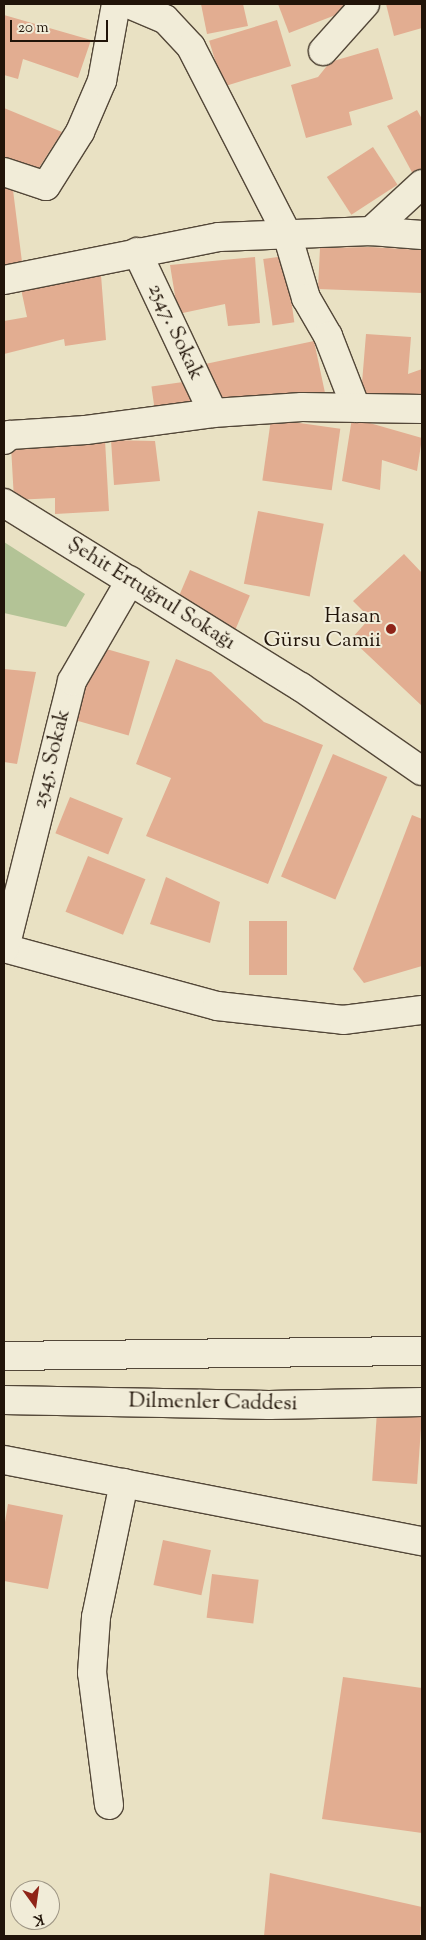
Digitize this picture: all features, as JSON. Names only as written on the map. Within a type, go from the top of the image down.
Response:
[{"type":"street","points":[[4,172],[46,186],[80,132],[102,81],[116,4]]},
{"type":"street","points":[[129,4],[165,19],[191,47],[287,234],[306,298],[328,336],[356,408]]},
{"type":"street","points":[[323,50],[365,4]]},
{"type":"street","points":[[372,231],[422,184]]},
{"type":"street","points":[[4,280],[219,237],[372,231],[422,235]]},
{"type":"street","name":"2547. Sokak","points":[[137,252],[213,413]]},
{"type":"street","points":[[4,440],[10,435],[86,430],[213,413],[302,407],[422,409]]},
{"type":"street","name":"Şehit Ertuğrul Sokağı","points":[[4,503],[301,687],[422,770]]},
{"type":"street","name":"2545. Sokak","points":[[4,948],[72,681],[130,581]]},
{"type":"street","points":[[4,948],[217,1006],[343,1020],[422,1010]]},
{"type":"street","points":[[4,1356],[422,1350]]},
{"type":"street","name":"Dilmenler Caddesi","points":[[4,1400],[269,1405],[422,1402]]},
{"type":"street","points":[[4,1460],[422,1541]]},
{"type":"street","points":[[109,1805],[92,1673],[96,1617],[124,1483]]},
{"type":"green space","points":[[4,542],[85,594],[66,627],[4,613]]},
{"type":"building","points":[[201,4],[243,4],[248,26],[207,34]]},
{"type":"building","points":[[278,4],[343,4],[346,11],[289,33]]},
{"type":"building","points":[[386,4],[422,4],[422,28],[394,36]]},
{"type":"building","points":[[4,15],[91,40],[78,78],[23,59],[18,79],[4,75]]},
{"type":"building","points":[[277,20],[291,66],[223,87],[209,41]]},
{"type":"building","points":[[378,48],[393,99],[349,112],[352,125],[306,138],[291,85],[318,77],[330,62]]},
{"type":"building","points":[[4,108],[62,132],[35,174],[4,162]]},
{"type":"building","points":[[417,110],[422,119],[422,171],[414,176],[387,126]]},
{"type":"building","points":[[373,147],[398,185],[351,215],[327,177]]},
{"type":"building","points":[[12,182],[23,270],[4,272],[4,183]]},
{"type":"building","points":[[370,247],[422,250],[422,293],[318,289],[320,248]]},
{"type":"building","points":[[285,256],[294,322],[273,325],[263,259]]},
{"type":"building","points":[[255,257],[260,323],[228,326],[225,304],[178,314],[170,265]]},
{"type":"building","points":[[101,275],[106,340],[65,346],[64,339],[4,354],[4,321],[27,317],[21,289]]},
{"type":"building","points":[[366,334],[411,337],[408,374],[422,369],[422,400],[361,395]]},
{"type":"building","points":[[314,341],[326,398],[218,421],[206,364]]},
{"type":"building","points":[[197,380],[202,415],[156,421],[151,386]]},
{"type":"building","points":[[352,418],[422,438],[417,471],[382,460],[380,490],[342,481]]},
{"type":"building","points":[[271,419],[340,429],[332,490],[262,480]]},
{"type":"building","points":[[105,440],[109,511],[55,514],[55,498],[14,500],[11,446]]},
{"type":"building","points":[[111,440],[155,441],[160,481],[114,485]]},
{"type":"building","points":[[258,511],[324,524],[310,596],[244,584]]},
{"type":"building","name":"Hasan Gürsu Camii","points":[[404,554],[422,573],[422,706],[351,639],[370,618],[353,601]]},
{"type":"building","points":[[190,570],[250,595],[235,630],[175,605]]},
{"type":"building","points":[[96,646],[150,661],[129,735],[75,720]]},
{"type":"building","points":[[176,659],[211,672],[264,722],[323,745],[268,884],[146,836],[171,778],[136,764]]},
{"type":"building","points":[[4,669],[36,672],[17,764],[4,762]]},
{"type":"building","points":[[333,754],[387,777],[335,899],[281,876]]},
{"type":"building","points":[[70,797],[123,818],[108,855],[55,833]]},
{"type":"building","points":[[412,815],[422,819],[422,966],[364,983],[353,969]]},
{"type":"building","points":[[88,856],[145,879],[123,935],[66,912]]},
{"type":"building","points":[[166,877],[220,902],[210,943],[150,924]]},
{"type":"building","points":[[249,921],[287,921],[287,975],[249,975]]},
{"type":"building","points":[[377,1412],[422,1415],[417,1484],[372,1481]]},
{"type":"building","points":[[8,1504],[63,1515],[48,1589],[4,1581],[4,1528]]},
{"type":"building","points":[[163,1540],[211,1550],[201,1595],[153,1585]]},
{"type":"building","points":[[212,1574],[259,1580],[253,1623],[207,1618]]},
{"type":"building","points":[[343,1677],[422,1688],[422,1833],[322,1819]]},
{"type":"building","points":[[270,1873],[422,1907],[420,1936],[264,1936]]},
{"type":"place","name":"Hasan Gürsu Camii","points":[[391,629]]}]
